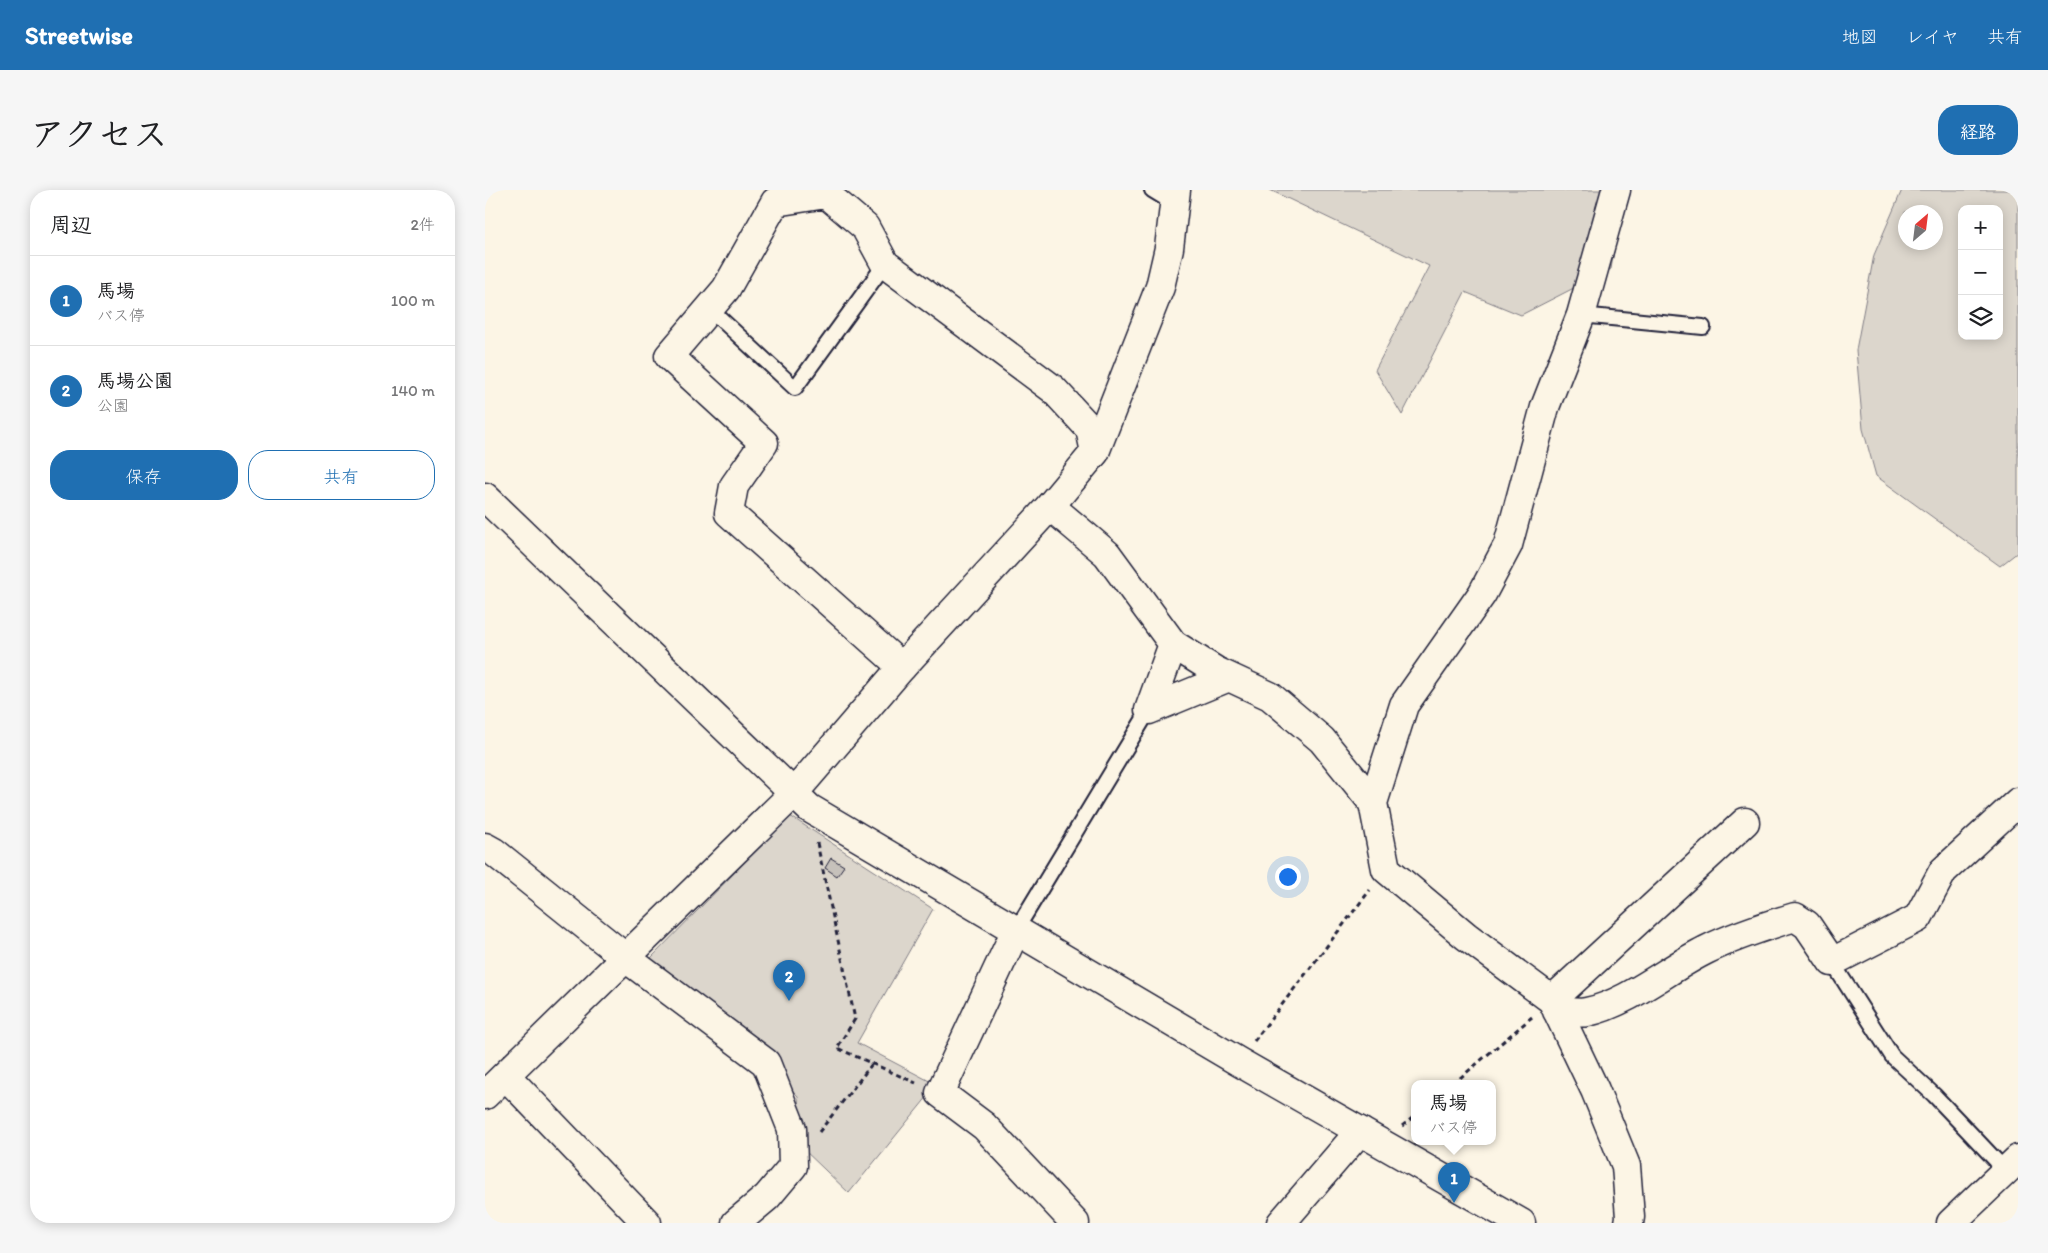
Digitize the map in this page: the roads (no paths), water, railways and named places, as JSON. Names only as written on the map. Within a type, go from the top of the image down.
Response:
[{"type":"street","points":[[1373,803],[1404,705],[1482,594],[1508,545],[1545,408],[1581,315],[1616,190]]},
{"type":"street","points":[[902,667],[729,514],[734,486],[764,443],[669,356],[726,289],[775,202],[827,192],[865,227],[885,264],[1053,389],[1090,429],[1095,452]]},
{"type":"street","points":[[485,1096],[626,958],[801,801],[902,667],[1050,506],[1095,452],[1160,287],[1169,248],[1175,197]]},
{"type":"street","points":[[485,497],[801,801],[1239,1062],[1521,1223]]},
{"type":"street","points":[[1050,506],[1107,554],[1173,644],[1215,671],[1270,696],[1322,740],[1373,803],[1386,869],[1466,936],[1554,1005],[1586,1013],[1606,1006],[1633,993],[1706,950],[1762,927],[1795,917],[1807,925],[1832,962],[1918,918],[1943,872],[2018,802]]},
{"type":"street","points":[[1149,710],[1173,644]]},
{"type":"street","points":[[1149,710],[1229,677]]},
{"type":"street","points":[[1554,1005],[1745,822]]},
{"type":"street","points":[[485,847],[494,852],[626,958],[766,1063],[791,1129],[793,1166],[767,1196],[736,1223]]},
{"type":"street","points":[[1016,930],[940,1093],[984,1126],[1075,1223]]},
{"type":"street","points":[[1554,1005],[1595,1090],[1626,1166],[1629,1223]]},
{"type":"street","points":[[506,1076],[647,1223]]},
{"type":"street","points":[[1281,1223],[1359,1131]]},
{"type":"street","points":[[1951,1223],[2014,1169]]},
{"type":"lane","points":[[1152,190],[1175,197]]},
{"type":"lane","points":[[709,308],[795,388],[885,264]]},
{"type":"lane","points":[[1581,315],[1703,327]]},
{"type":"lane","points":[[1016,930],[1149,710]]},
{"type":"lane","points":[[1832,962],[1892,1056],[2014,1169]]},
{"type":"place","name":"馬場公園","points":[[789,1001]]},
{"type":"place","name":"馬場","points":[[1454,1203]]}]
